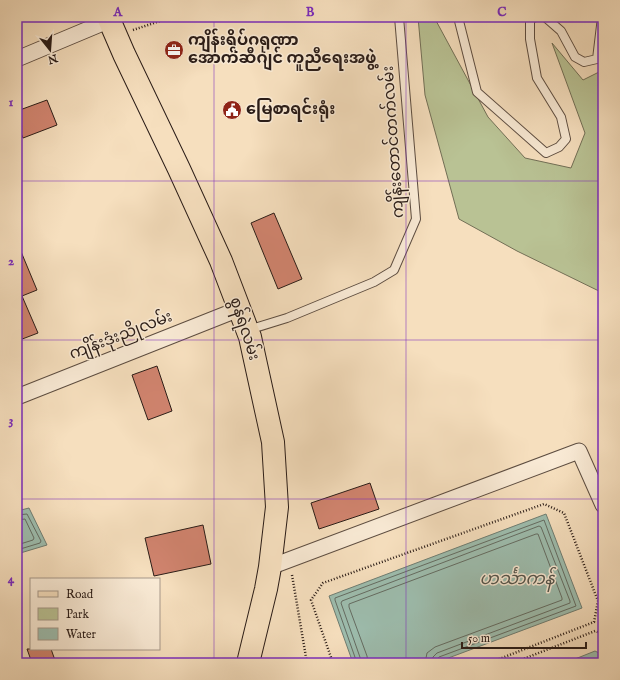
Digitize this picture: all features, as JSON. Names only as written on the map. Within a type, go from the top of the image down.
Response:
[{"type":"main road","name":"စွန်ရဲလမ်း","points":[[111,24],[221,260],[250,337],[273,442],[280,563],[266,589],[248,663]]},
{"type":"street","points":[[17,59],[111,24]]},
{"type":"street","name":"ကျိန်းဒုံးညိုလမ်း","points":[[17,397],[239,309]]},
{"type":"street","points":[[280,563],[579,451],[603,505]]},
{"type":"lane","name":"ကျိန်းတောင်တက်လမ်း","points":[[247,330],[294,315],[374,282],[394,270],[416,219],[399,17]]},
{"type":"lane","points":[[458,17],[477,92],[546,153],[559,147],[566,139],[560,117],[537,78],[530,39],[530,19],[536,17]]},
{"type":"lane","points":[[545,17],[561,31],[575,57],[584,62],[597,59],[602,17]]},
{"type":"path","points":[[111,24],[172,17]]},
{"type":"path","points":[[333,663],[311,600],[323,583],[544,504],[564,513],[598,601],[594,622],[489,663]]},
{"type":"path","points":[[280,563],[307,663]]},
{"type":"path","points":[[513,663],[595,631],[603,634]]},
{"type":"green space","points":[[418,17],[434,17],[488,117],[525,158],[571,168],[585,133],[552,43],[583,80],[603,70],[603,293],[517,251],[459,219],[425,95]]},
{"type":"water","points":[[29,508],[47,545],[17,554],[17,511]]},
{"type":"water","name":"ဟင်္သာကန်","points":[[546,514],[582,608],[435,663],[353,663],[329,596]]},
{"type":"water","points":[[595,651],[603,655],[603,663],[565,663]]},
{"type":"building","points":[[47,100],[57,125],[23,138],[17,123],[17,111]]},
{"type":"building","points":[[274,213],[302,279],[278,289],[251,223]]},
{"type":"building","points":[[17,242],[37,290],[22,296],[38,333],[17,341]]},
{"type":"building","points":[[157,366],[172,411],[148,420],[132,375]]},
{"type":"building","points":[[370,483],[379,509],[319,529],[311,503]]},
{"type":"building","points":[[203,525],[211,564],[154,576],[145,538]]},
{"type":"building","points":[[27,649],[51,650],[56,663],[32,663]]},
{"type":"place","name":"ကျိန်းရိပ်ဂရုဏာ အောက်ဆီဂျင် ကူညီရေးအဖွဲ့","points":[[174,50]]},
{"type":"place","name":"မြေစာရင်းရုံး","points":[[232,110]]}]
